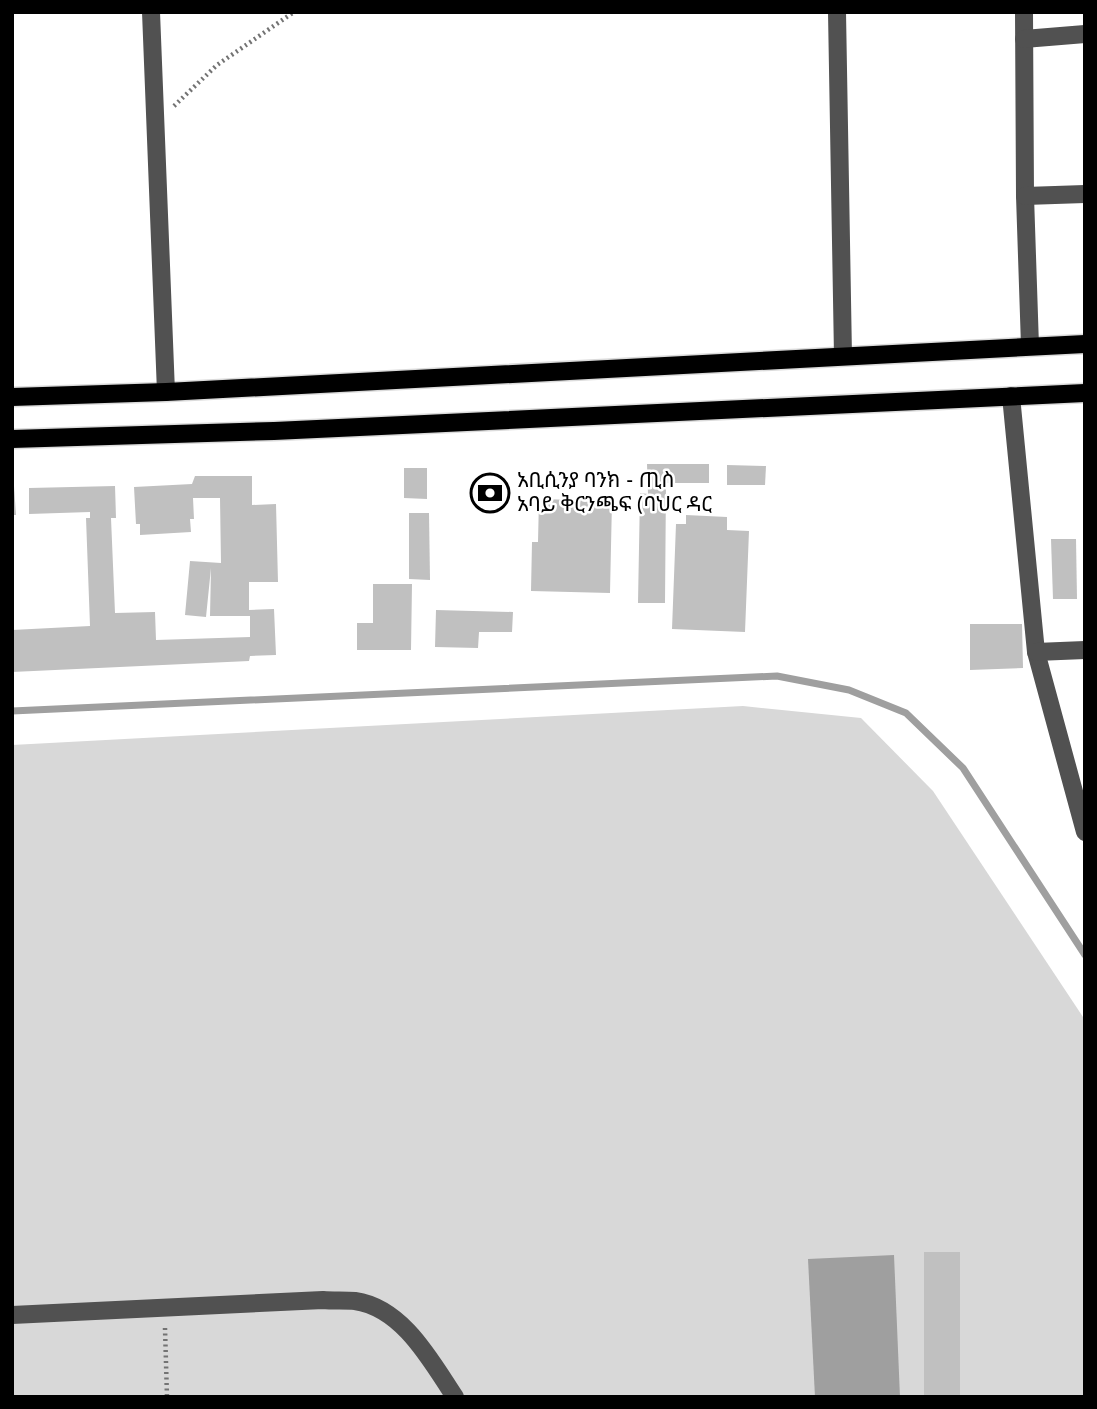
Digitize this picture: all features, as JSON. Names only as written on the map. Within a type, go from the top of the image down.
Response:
[{"type":"main road","points":[[12,397],[166,392],[1085,344]]},
{"type":"main road","points":[[12,439],[274,431],[1085,393]]},
{"type":"street","points":[[151,12],[166,392]]},
{"type":"street","points":[[837,12],[842,171],[843,356]]},
{"type":"street","points":[[1024,12],[1025,196],[1030,346]]},
{"type":"street","points":[[1024,39],[1085,34]]},
{"type":"street","points":[[1025,196],[1085,194]]},
{"type":"street","points":[[1012,396],[1036,652],[1085,832]]},
{"type":"street","points":[[1036,652],[1085,650]]},
{"type":"street","points":[[12,1315],[323,1300],[358,1301],[387,1314],[416,1339],[456,1397]]},
{"type":"path","points":[[155,123],[217,65],[294,12]]},
{"type":"path","points":[[164,1308],[167,1397]]},
{"type":"shaded area","points":[[743,706],[861,718],[933,791],[1085,1020],[1085,1397],[12,1397],[12,745]]},
{"type":"shaded area","points":[[894,1255],[900,1397],[815,1397],[808,1259]]},
{"type":"building","points":[[647,464],[709,464],[709,483],[666,483],[665,603],[638,603],[640,493],[648,494]]},
{"type":"building","points":[[727,465],[766,466],[765,485],[727,485]]},
{"type":"building","points":[[404,468],[427,468],[427,499],[404,498]]},
{"type":"building","points":[[195,476],[252,476],[252,505],[276,504],[278,582],[249,582],[249,610],[274,609],[276,655],[250,656],[249,661],[12,672],[12,630],[90,626],[86,518],[90,518],[90,512],[29,514],[29,488],[115,486],[116,518],[111,518],[115,613],[155,612],[156,640],[250,637],[250,616],[210,616],[211,568],[206,617],[185,615],[190,561],[221,563],[220,498],[193,498],[194,519],[190,519],[191,532],[140,535],[140,524],[136,524],[134,487],[192,484]]},
{"type":"building","points":[[14,486],[16,515],[12,515]]},
{"type":"building","points":[[539,499],[612,501],[610,593],[531,591],[532,542],[538,542]]},
{"type":"building","points":[[409,513],[429,513],[430,580],[409,579]]},
{"type":"building","points":[[686,515],[727,517],[727,530],[749,531],[745,632],[672,629],[676,524],[686,524]]},
{"type":"building","points":[[1051,539],[1076,539],[1077,599],[1053,599]]},
{"type":"building","points":[[373,584],[412,584],[411,650],[357,650],[357,623],[373,623]]},
{"type":"building","points":[[436,610],[513,612],[512,632],[479,632],[478,648],[435,647]]},
{"type":"building","points":[[970,624],[1022,624],[1023,668],[970,670]]},
{"type":"building","points":[[924,1252],[960,1252],[960,1397],[924,1397]]},
{"type":"waterway","points":[[12,711],[777,676],[849,690],[906,713],[963,768],[1085,955]]},
{"type":"place","name":"አቢሲንያ ባንክ - ጢስ አባይ ቅርንጫፍ (ባህር ዳር","points":[[490,493]]}]
